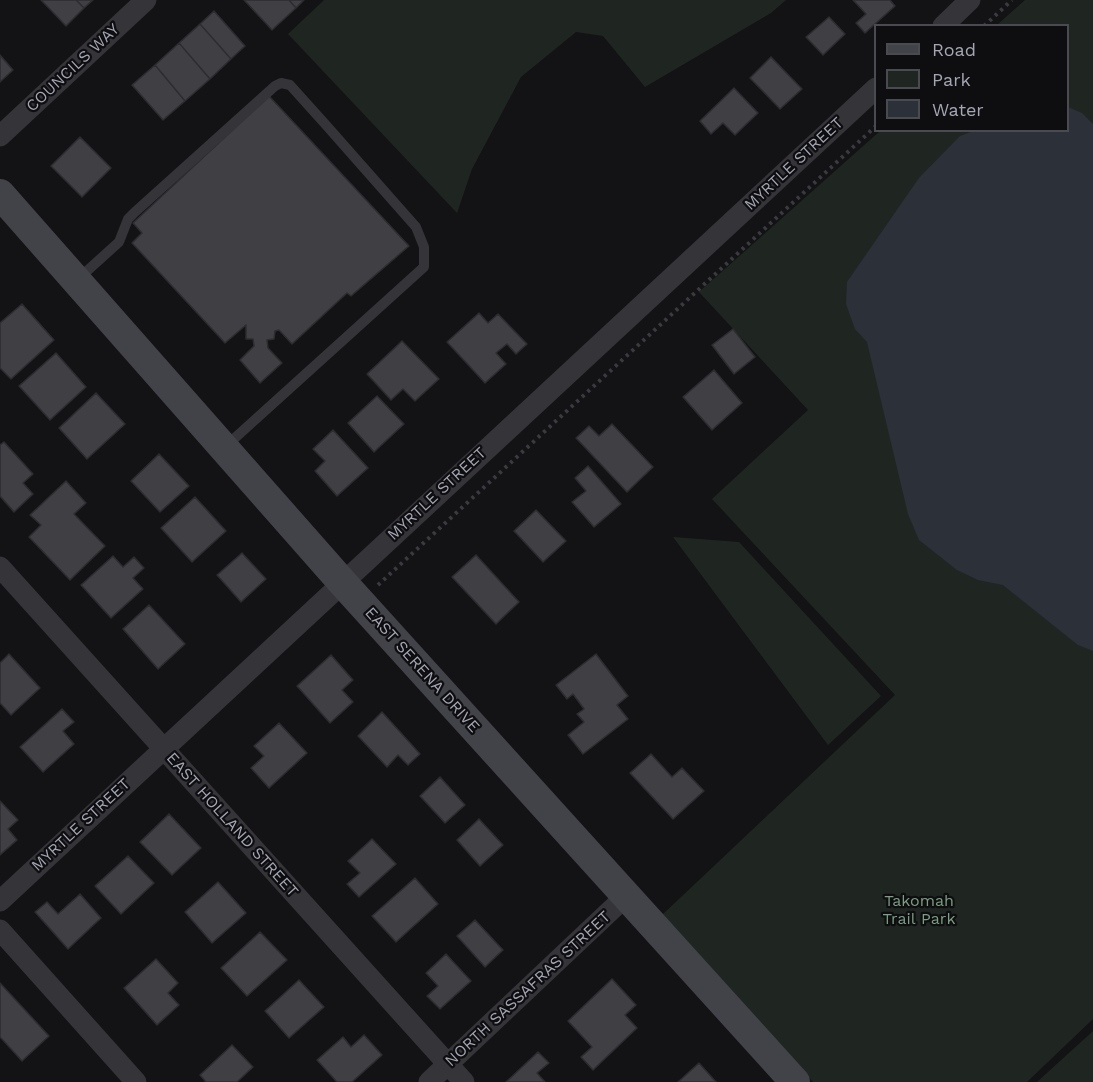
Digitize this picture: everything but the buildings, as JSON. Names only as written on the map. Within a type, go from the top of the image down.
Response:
[{"type":"street","name":"COUNCILS WAY","points":[[0,136],[146,0]]},
{"type":"street","points":[[945,24],[970,0]]},
{"type":"street","name":"MYRTLE STREET","points":[[0,901],[162,748],[351,591],[874,90]]},
{"type":"street","name":"EAST SERENA DRIVE","points":[[0,194],[351,591],[795,1082]]},
{"type":"street","name":"EAST HOLLAND STREET","points":[[0,567],[464,1082]]},
{"type":"street","name":"NORTH SASSAFRAS STREET","points":[[429,1082],[626,896]]},
{"type":"street","points":[[0,930],[136,1082]]},
{"type":"lane","points":[[75,281],[119,242],[128,219],[135,212],[275,86],[282,83],[290,85],[326,125],[416,227],[424,246],[424,267],[224,448]]},
{"type":"path","points":[[986,24],[1012,0]]},
{"type":"path","points":[[351,591],[874,128]]},
{"type":"green space","points":[[324,0],[786,0],[771,13],[645,87],[603,36],[576,32],[521,77],[472,169],[457,213],[288,34]]},
{"type":"green space","name":"Takomah Trail Park","points":[[1025,0],[1093,0],[1093,1019],[1027,1082],[813,1082],[662,915],[895,695],[712,499],[808,410],[699,292],[879,132],[1069,132],[1069,24],[998,24]]},
{"type":"green space","points":[[673,537],[739,542],[881,696],[828,745]]},
{"type":"green space","points":[[1093,1031],[1093,1082],[1037,1082]]},
{"type":"water","points":[[1069,107],[1082,113],[1093,124],[1093,651],[1078,645],[1003,585],[978,580],[957,570],[919,540],[908,514],[867,342],[855,329],[846,304],[847,282],[919,178],[960,136],[970,132],[1069,132]]}]
